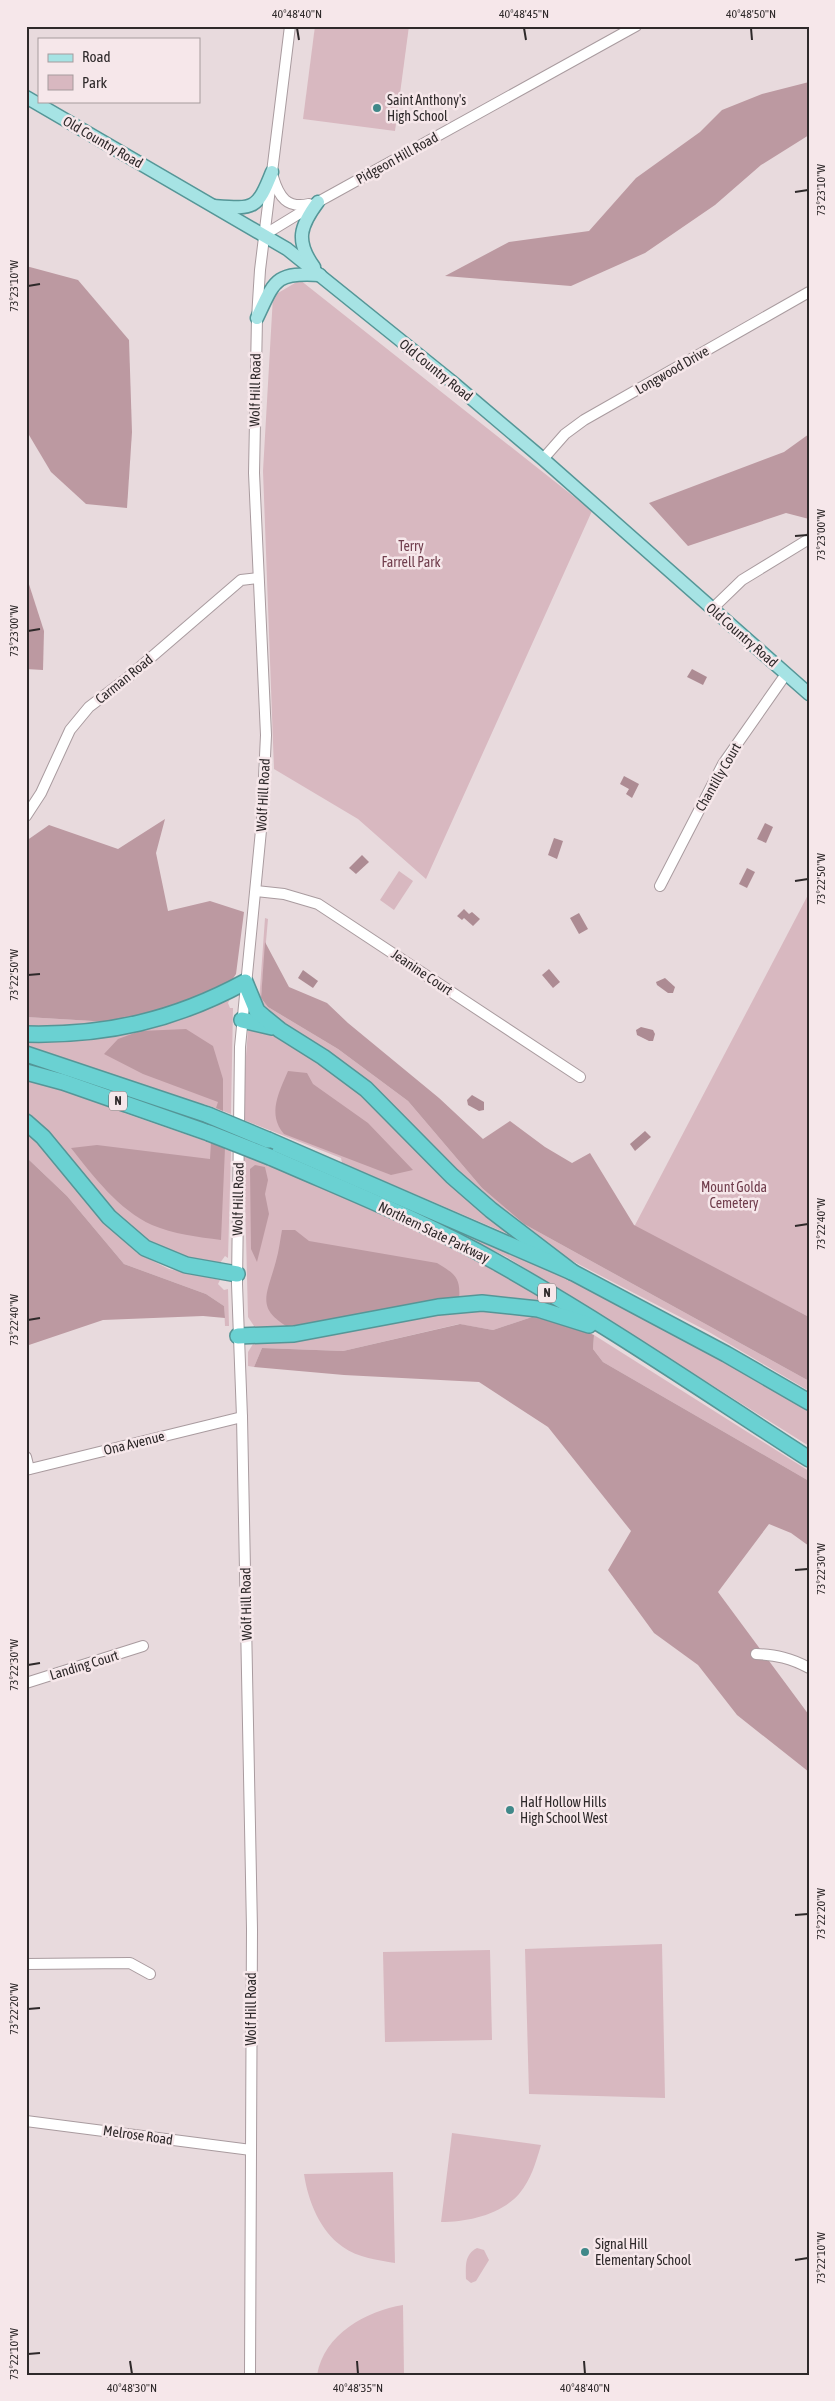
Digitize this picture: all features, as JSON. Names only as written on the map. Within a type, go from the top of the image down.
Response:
[{"type":"highway","points":[[26,1034],[85,1033],[135,1026],[198,1004],[245,982],[257,1011],[280,1030],[323,1057],[366,1089],[452,1176],[491,1210],[572,1272]]},
{"type":"highway","points":[[242,1020],[280,1030]]},
{"type":"highway","name":"Northern State Parkway","points":[[26,1054],[208,1115],[572,1272],[726,1354],[809,1402]]},
{"type":"highway","name":"Northern State Parkway","points":[[26,1072],[63,1082],[209,1133],[270,1157],[389,1209],[495,1261],[614,1333],[809,1459]]},
{"type":"highway","points":[[26,1122],[43,1137],[109,1217],[145,1248],[186,1265],[237,1274]]},
{"type":"highway","points":[[238,1336],[294,1334],[438,1307],[482,1303],[538,1309],[614,1333]]},
{"type":"main road","name":"Old Country Road","points":[[27,98],[264,235],[320,275],[543,459],[809,694]]},
{"type":"main road","points":[[212,206],[243,207],[256,203],[263,195],[272,172]]},
{"type":"main road","points":[[318,202],[305,220],[301,233],[304,251],[320,275]]},
{"type":"main road","points":[[257,318],[269,293],[280,279],[294,274],[320,275]]},
{"type":"street","name":"Wolf Hill Road","points":[[250,2375],[252,1929],[242,1417],[237,1274],[242,1020],[262,820],[266,735],[254,474],[257,318],[264,235],[290,26]]},
{"type":"street","name":"Pidgeon Hill Road","points":[[264,235],[318,202],[636,26]]},
{"type":"street","points":[[272,172],[276,188],[285,202],[290,205],[302,206],[318,202]]},
{"type":"street","name":"Longwood Drive","points":[[543,459],[565,434],[584,420],[809,292]]},
{"type":"street","points":[[712,609],[742,580],[809,540]]},
{"type":"street","name":"Carman Road","points":[[26,816],[41,793],[70,730],[89,706],[126,679],[241,580],[258,578]]},
{"type":"street","name":"Chantilly Court","points":[[660,886],[723,764],[786,674]]},
{"type":"street","name":"Jeanine Court","points":[[256,891],[284,894],[318,904],[580,1076]]},
{"type":"street","name":"Ona Avenue","points":[[28,1469],[242,1417]]},
{"type":"street","points":[[26,1457],[28,1469]]},
{"type":"street","name":"Landing Court","points":[[26,1683],[142,1646]]},
{"type":"street","points":[[756,1654],[774,1654],[792,1659],[809,1668]]},
{"type":"street","points":[[26,1964],[130,1963],[150,1974]]},
{"type":"street","name":"Melrose Road","points":[[26,2121],[250,2150]]},
{"type":"green space","points":[[315,26],[409,26],[395,131],[303,119]]},
{"type":"green space","name":"Terry Farrell Park","points":[[300,280],[592,511],[426,879],[358,819],[274,769],[263,471],[273,296]]},
{"type":"green space","points":[[399,871],[413,881],[394,910],[380,900]]},
{"type":"green space","name":"Mount Golda Cemetery","points":[[809,893],[809,1317],[634,1227]]},
{"type":"green space","points":[[265,918],[268,919],[261,998],[268,1007],[338,1049],[408,1101],[482,1188],[524,1224],[809,1381],[809,1391],[709,1332],[559,1254],[468,1183],[270,1020],[259,1002]]},
{"type":"green space","points":[[227,996],[230,999],[228,1003],[230,1008],[233,1008],[231,1114],[26,1045],[26,1038],[61,1040]]},
{"type":"green space","points":[[26,1017],[126,1023],[26,1029]]},
{"type":"green space","points":[[252,1026],[295,1045],[356,1086],[514,1232],[513,1236],[342,1163],[341,1158],[241,1119],[248,1031],[252,1031]]},
{"type":"green space","points":[[26,1080],[123,1108],[124,1113],[231,1150],[228,1258],[225,1256],[220,1263],[221,1267],[164,1251],[135,1235],[26,1117]]},
{"type":"green space","points":[[26,1129],[63,1168],[116,1234],[137,1253],[169,1269],[220,1280],[218,1284],[224,1290],[228,1289],[229,1326],[225,1326],[224,1306],[206,1294],[124,1264],[67,1196],[26,1157]]},
{"type":"green space","points":[[244,1155],[410,1225],[482,1261],[565,1308],[563,1311],[526,1302],[295,1331],[252,1329],[254,1326],[248,1317]]},
{"type":"green space","points":[[396,1204],[549,1269],[639,1315],[809,1408],[809,1446],[507,1257]]},
{"type":"green space","points":[[473,1307],[524,1310],[567,1323],[532,1317],[493,1330],[459,1324],[343,1351],[262,1348],[254,1367],[248,1366],[248,1352],[253,1344],[251,1340]]},
{"type":"green space","points":[[594,1335],[809,1471],[809,1481],[603,1362],[593,1349]]},
{"type":"green space","points":[[662,1944],[665,2098],[529,2094],[525,1949]]},
{"type":"green space","points":[[490,1950],[492,2040],[385,2042],[383,1952]]},
{"type":"green space","points":[[452,2133],[541,2145],[530,2177],[519,2194],[503,2207],[483,2216],[462,2221],[441,2222]]},
{"type":"green space","points":[[393,2172],[395,2263],[355,2254],[335,2240],[316,2215],[304,2174]]},
{"type":"green space","points":[[477,2248],[484,2250],[489,2260],[476,2281],[471,2283],[466,2279],[467,2261],[470,2254]]},
{"type":"green space","points":[[403,2305],[404,2375],[317,2375],[321,2360],[328,2348],[349,2327],[375,2313]]},
{"type":"shaded area","points":[[809,82],[809,135],[761,165],[715,205],[645,253],[571,286],[445,276],[509,242],[589,231],[636,178],[700,132],[722,110],[762,94]]},
{"type":"shaded area","points":[[26,266],[78,280],[129,340],[132,432],[127,508],[86,504],[51,472],[26,430]]},
{"type":"shaded area","points":[[809,434],[809,519],[786,513],[688,546],[649,503],[784,452]]},
{"type":"shaded area","points":[[26,575],[44,631],[43,670],[26,669]]},
{"type":"shaded area","points":[[692,669],[707,677],[703,685],[687,677]]},
{"type":"shaded area","points":[[624,776],[639,784],[632,798],[626,794],[629,789],[620,784]]},
{"type":"shaded area","points":[[165,819],[156,853],[168,911],[210,901],[244,912],[236,974],[230,983],[170,1008],[126,1023],[26,1017],[26,841],[49,825],[118,849]]},
{"type":"shaded area","points":[[765,823],[773,827],[766,843],[757,839]]},
{"type":"shaded area","points":[[554,838],[563,841],[557,859],[548,855]]},
{"type":"shaded area","points":[[362,855],[369,862],[356,874],[349,868]]},
{"type":"shaded area","points":[[747,868],[755,872],[747,888],[739,884]]},
{"type":"shaded area","points":[[464,909],[469,914],[472,912],[480,919],[473,926],[464,918],[462,920],[457,916]]},
{"type":"shaded area","points":[[579,913],[588,929],[579,934],[570,918]]},
{"type":"shaded area","points":[[265,942],[289,987],[327,1003],[348,1023],[439,1098],[483,1139],[510,1121],[545,1147],[572,1163],[590,1153],[634,1225],[809,1317],[809,1381],[524,1224],[482,1188],[408,1101],[338,1049],[268,1007],[261,998]]},
{"type":"shaded area","points":[[549,969],[560,982],[553,988],[542,975]]},
{"type":"shaded area","points":[[303,970],[318,981],[313,988],[298,978]]},
{"type":"shaded area","points":[[665,978],[675,987],[673,993],[668,993],[657,985],[656,982]]},
{"type":"shaded area","points":[[641,1027],[653,1030],[655,1034],[653,1041],[637,1035],[636,1030]]},
{"type":"shaded area","points":[[186,1029],[213,1046],[223,1079],[223,1111],[216,1108],[218,1102],[143,1074],[104,1054],[118,1039],[140,1031]]},
{"type":"shaded area","points":[[288,1071],[307,1073],[313,1084],[368,1123],[413,1170],[391,1175],[284,1134],[276,1119],[275,1111],[278,1095]]},
{"type":"shaded area","points":[[472,1095],[484,1102],[484,1110],[479,1111],[468,1105],[467,1100]]},
{"type":"shaded area","points":[[645,1131],[651,1137],[635,1151],[630,1144]]},
{"type":"shaded area","points":[[211,1142],[225,1148],[221,1240],[168,1231],[140,1219],[107,1191],[71,1148],[97,1145],[210,1159]]},
{"type":"shaded area","points":[[26,1157],[67,1196],[124,1264],[206,1294],[224,1306],[225,1318],[203,1316],[103,1320],[26,1346]]},
{"type":"shaded area","points":[[255,1165],[265,1167],[268,1180],[265,1194],[269,1214],[257,1262],[251,1249],[250,1169]]},
{"type":"shaded area","points":[[282,1230],[295,1230],[309,1241],[437,1263],[456,1277],[459,1286],[459,1300],[295,1331],[273,1316],[266,1302]]},
{"type":"shaded area","points":[[532,1317],[567,1323],[594,1335],[593,1349],[603,1362],[809,1481],[809,1546],[791,1533],[769,1524],[718,1592],[809,1715],[809,1772],[737,1715],[698,1665],[654,1633],[608,1570],[631,1531],[548,1427],[479,1382],[344,1375],[254,1367],[262,1348],[343,1351],[460,1324],[493,1330]]},
{"type":"place","name":"Saint Anthony's High School","points":[[377,108]]},
{"type":"place","name":"Half Hollow Hills High School West","points":[[510,1810]]},
{"type":"place","name":"Signal Hill Elementary School","points":[[585,2252]]}]
